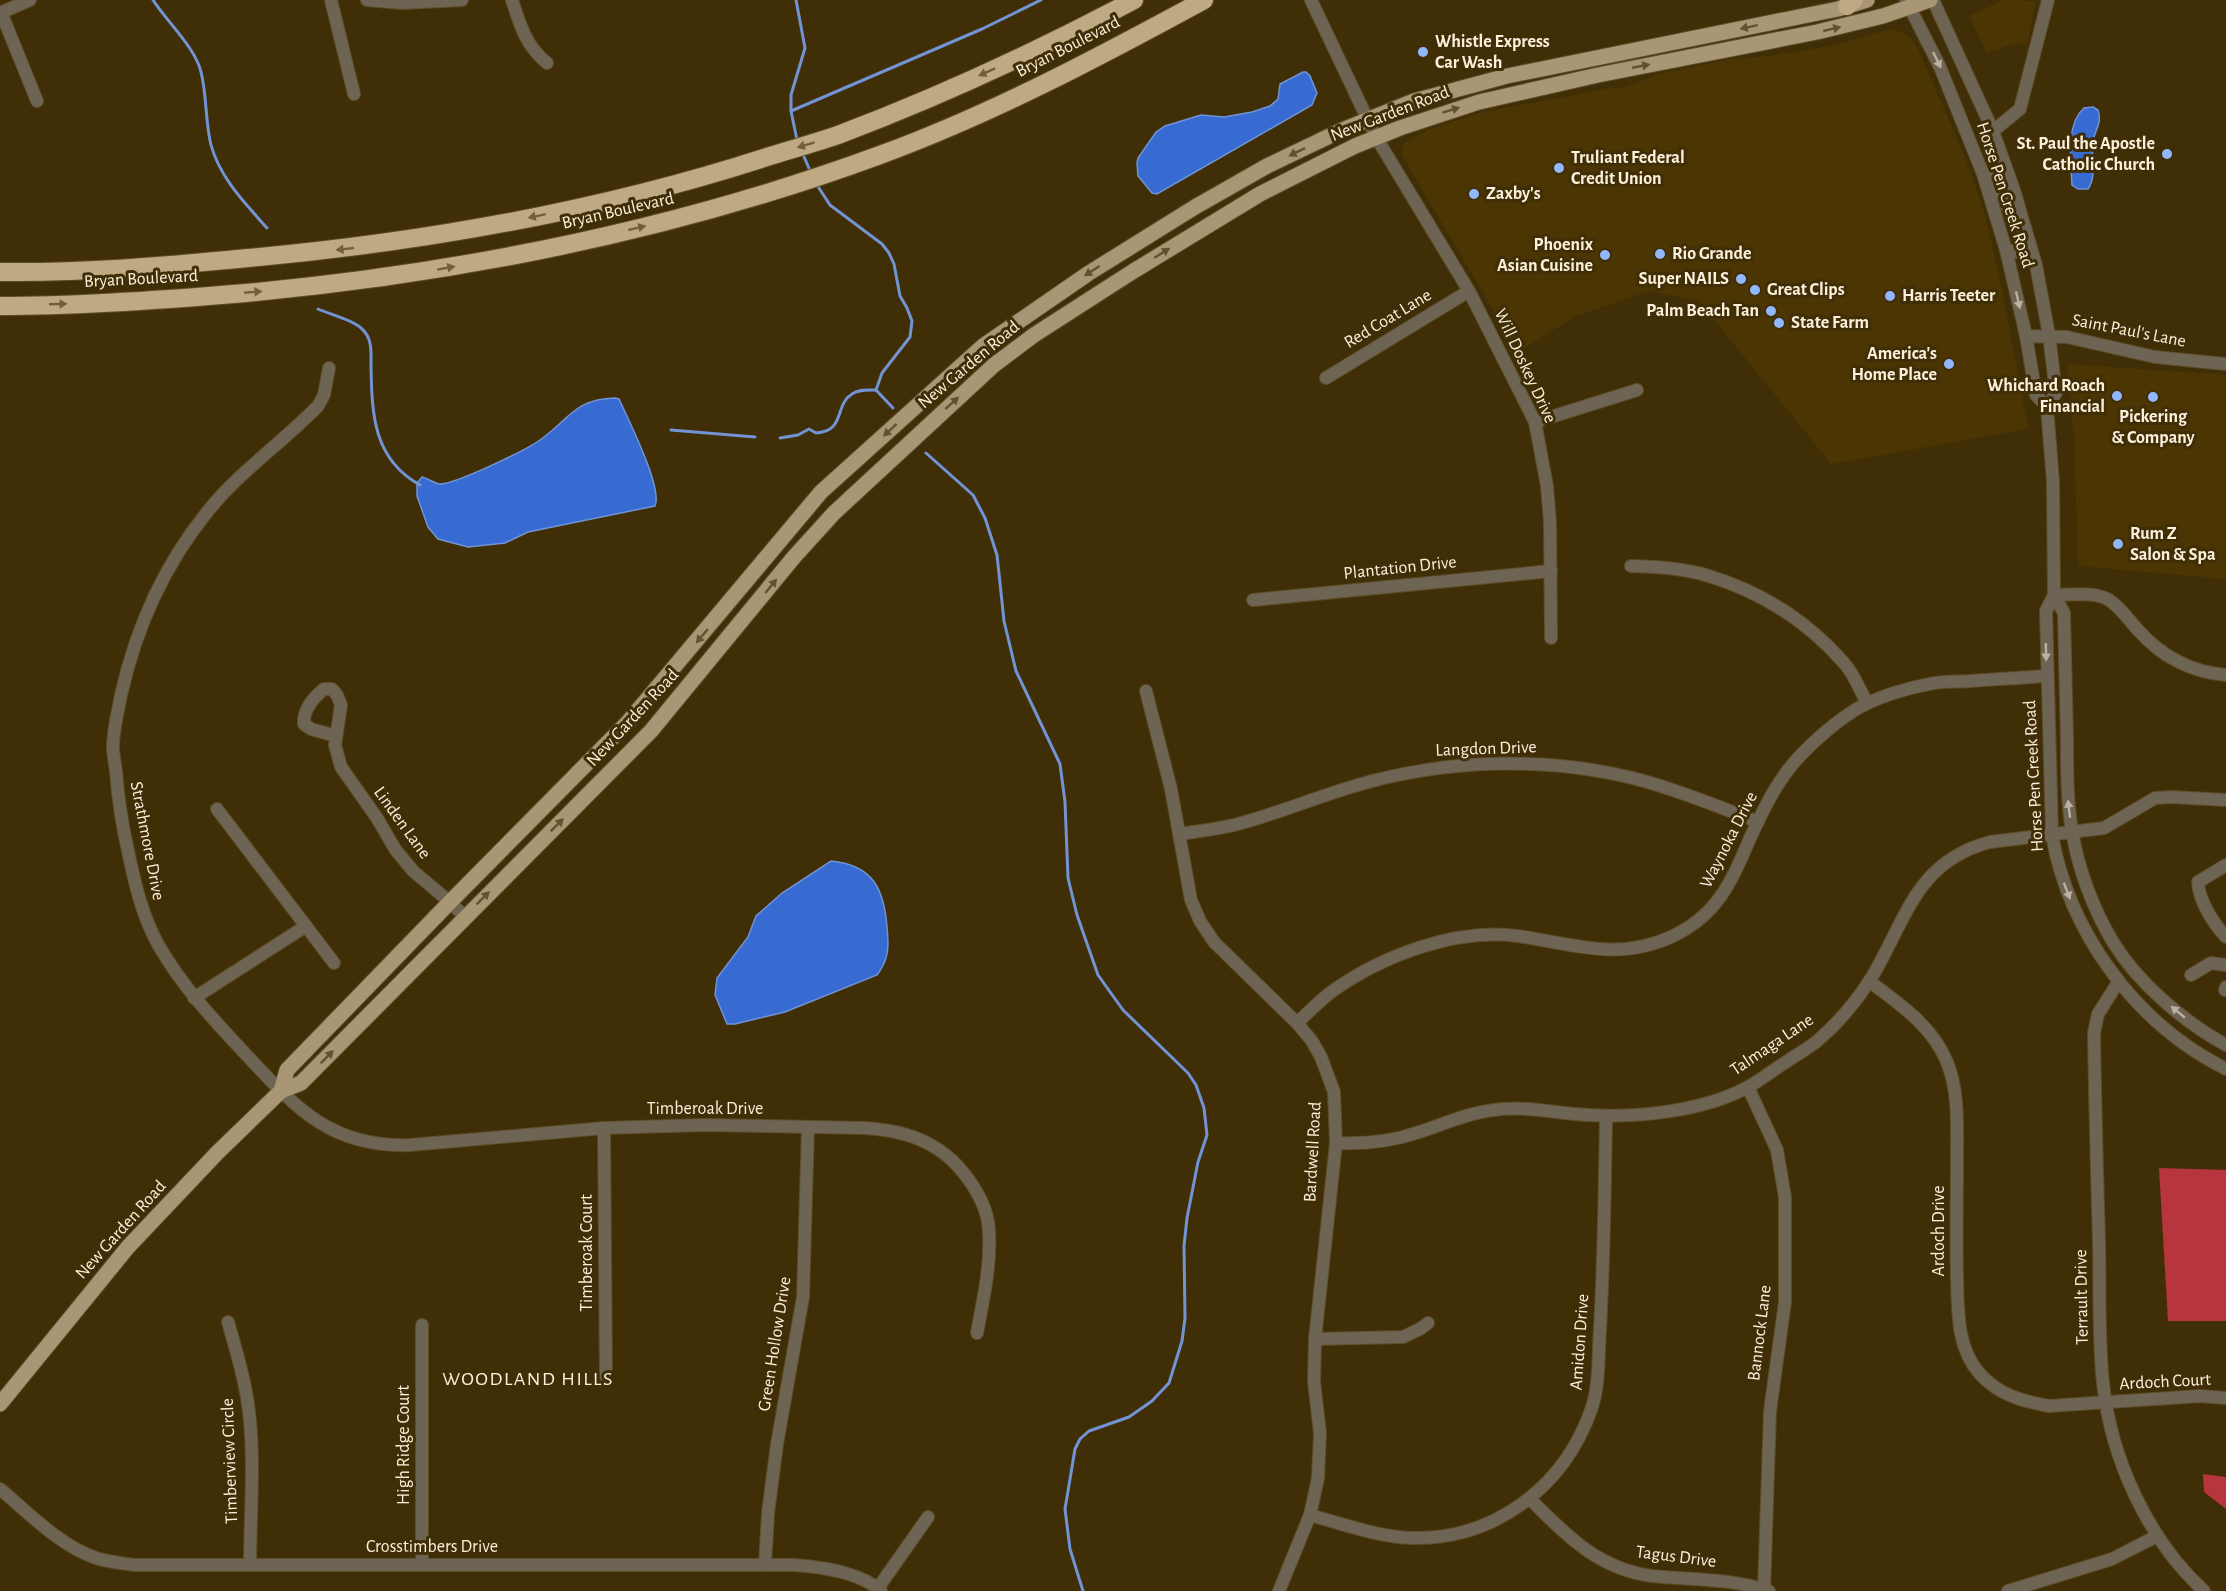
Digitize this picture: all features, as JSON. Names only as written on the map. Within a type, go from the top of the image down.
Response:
[{"type":"highway","name":"Bryan Boulevard","points":[[0,272],[162,266],[351,248],[467,230],[611,200],[723,171],[877,120],[1064,37],[1134,0]]},
{"type":"highway","name":"Bryan Boulevard","points":[[0,306],[183,299],[373,279],[530,252],[704,212],[880,155],[946,128],[1051,81],[1204,0]]},
{"type":"main road","name":"New Garden Road","points":[[281,1091],[287,1070],[628,722],[821,492],[983,346],[1089,273],[1177,218],[1268,166],[1369,118],[1440,93],[1507,76],[1867,0]]},
{"type":"main road","name":"New Garden Road","points":[[0,1404],[128,1247],[218,1153],[281,1091],[301,1083],[651,731],[794,557],[834,513],[994,365],[1034,335],[1260,194],[1376,137],[1479,102],[1598,75],[1817,32],[1908,4],[1932,0]]},
{"type":"main road","points":[[1132,272],[1129,266],[1130,259],[1157,241],[1177,218]]},
{"type":"main road","points":[[794,557],[797,546],[811,531],[818,519],[807,510]]},
{"type":"main road","points":[[750,612],[744,602],[757,584],[763,563]]},
{"type":"main road","points":[[710,661],[718,642],[733,620],[729,612],[724,610]]},
{"type":"main road","points":[[500,852],[516,866]]},
{"type":"street","points":[[30,0],[0,13],[37,101]]},
{"type":"street","points":[[331,0],[354,94]]},
{"type":"street","points":[[367,0],[402,3],[462,0]]},
{"type":"street","points":[[513,0],[523,35],[536,54],[547,63]]},
{"type":"street","name":"Will Doskey Drive","points":[[1311,0],[1369,118],[1376,137],[1469,291],[1535,422],[1547,486],[1551,638]]},
{"type":"street","name":"Horse Pen Creek Road","points":[[1932,0],[1993,131],[2014,190],[2036,265],[2049,335],[2056,393],[2047,407],[2053,482],[2054,595],[2046,611],[2046,676],[2052,835],[2062,879],[2079,921],[2119,981],[2160,1024],[2185,1045],[2226,1069]]},
{"type":"street","points":[[1993,131],[2020,109],[2048,0]]},
{"type":"street","name":"Horse Pen Creek Road","points":[[1908,4],[1940,67],[1979,164],[2006,250],[2026,336],[2036,395],[2047,407]]},
{"type":"street","points":[[1979,164],[2000,193],[2010,217],[2025,228]]},
{"type":"street","points":[[2006,250],[2022,253],[2036,265]]},
{"type":"street","name":"Red Coat Lane","points":[[1326,378],[1469,291]]},
{"type":"street","name":"Saint Paul's Lane","points":[[2026,336],[2067,337],[2177,360],[2226,364]]},
{"type":"street","name":"Strathmore Drive","points":[[281,1091],[194,998],[159,946],[141,909],[129,858],[119,809],[113,748],[124,685],[142,622],[174,558],[209,510],[318,406],[324,395],[329,368]]},
{"type":"street","points":[[1535,422],[1637,390]]},
{"type":"street","points":[[1631,566],[1708,575],[1773,604],[1808,628],[1846,665],[1868,703]]},
{"type":"street","name":"Plantation Drive","points":[[1253,600],[1551,572]]},
{"type":"street","points":[[2054,595],[2090,596],[2109,600],[2145,638],[2164,654],[2195,669],[2226,675]]},
{"type":"street","name":"Horse Pen Creek Road","points":[[2054,595],[2064,613],[2068,798],[2072,832],[2090,895],[2113,942],[2142,979],[2179,1013],[2208,1035],[2226,1044]]},
{"type":"street","name":"Waynoka Drive","points":[[1297,1023],[1332,991],[1371,967],[1433,944],[1482,937],[1515,936],[1570,946],[1618,951],[1655,944],[1676,935],[1699,919],[1722,897],[1781,778],[1828,730],[1868,703],[1930,683],[2046,676]]},
{"type":"street","name":"Bardwell Road","points":[[1146,691],[1171,789],[1187,883],[1200,921],[1215,942],[1297,1023],[1312,1041],[1321,1057],[1334,1092],[1336,1143],[1316,1339],[1314,1382],[1320,1433],[1318,1478],[1310,1515],[1279,1591]]},
{"type":"street","name":"Linden Lane","points":[[336,736],[335,745],[341,767],[377,818],[395,849],[413,871],[465,917]]},
{"type":"street","name":"Langdon Drive","points":[[1179,834],[1235,825],[1372,781],[1425,770],[1471,764],[1557,766],[1601,772],[1657,785],[1758,822]]},
{"type":"street","name":"Talmaga Lane","points":[[1336,1143],[1386,1141],[1415,1134],[1471,1114],[1494,1110],[1517,1108],[1606,1116],[1647,1114],[1690,1107],[1748,1087],[1816,1042],[1844,1013],[1869,981],[1912,900],[1927,880],[1954,855],[1989,842],[2104,828],[2156,798],[2226,800]]},
{"type":"street","points":[[217,809],[334,963]]},
{"type":"street","points":[[2226,865],[2198,882],[2199,892],[2219,929],[2226,937]]},
{"type":"street","points":[[194,998],[306,926]]},
{"type":"street","points":[[2191,975],[2211,963],[2226,965]]},
{"type":"street","name":"Ardoch Drive","points":[[1869,981],[1899,1002],[1923,1024],[1947,1063],[1955,1099],[1957,1128],[1958,1321],[1963,1345],[1971,1362],[1991,1384],[2006,1395],[2025,1402],[2049,1406],[2106,1404]]},
{"type":"street","name":"Terrault Drive","points":[[2119,981],[2098,1014],[2094,1033],[2103,1383],[2116,1448],[2132,1486],[2157,1536],[2190,1578],[2204,1591]]},
{"type":"street","name":"Bannock Lane","points":[[1748,1087],[1777,1150],[1785,1197],[1785,1302],[1770,1411],[1766,1590]]},
{"type":"street","name":"Timberoak Drive","points":[[281,1091],[318,1123],[334,1132],[355,1139],[391,1145],[604,1128],[704,1125],[890,1130],[910,1135],[934,1146],[952,1159],[963,1171],[984,1207],[989,1233],[989,1258],[977,1333]]},
{"type":"street","name":"Amidon Drive","points":[[1310,1515],[1378,1533],[1411,1538],[1439,1537],[1469,1531],[1496,1521],[1530,1499],[1556,1473],[1578,1439],[1592,1409],[1599,1367],[1606,1116]]},
{"type":"street","name":"Green Hollow Drive","points":[[765,1565],[768,1513],[777,1444],[803,1297],[808,1127]]},
{"type":"street","name":"Timberoak Court","points":[[604,1128],[606,1377]]},
{"type":"street","name":"Timberview Circle","points":[[228,1322],[244,1377],[248,1401],[250,1565]]},
{"type":"street","points":[[1316,1339],[1403,1337],[1428,1323]]},
{"type":"street","name":"High Ridge Court","points":[[422,1325],[422,1565]]},
{"type":"street","name":"Ardoch Court","points":[[2106,1404],[2200,1396],[2226,1398]]},
{"type":"street","name":"Crosstimbers Drive","points":[[0,1489],[59,1538],[95,1558],[134,1565],[795,1565],[838,1571],[879,1589]]},
{"type":"street","name":"Tagus Drive","points":[[1530,1499],[1573,1541],[1601,1559],[1627,1570],[1649,1575],[1740,1583],[1766,1590]]},
{"type":"street","points":[[879,1589],[928,1517]]},
{"type":"street","points":[[2008,1591],[2112,1559],[2157,1536]]},
{"type":"shaded area","points":[[2003,0],[2036,1],[2027,45],[2015,43],[1987,53],[1969,16]]},
{"type":"shaded area","points":[[1887,30],[1897,30],[1912,39],[1965,157],[1985,215],[2001,284],[2028,429],[1831,464],[1699,301],[1649,291],[1574,317],[1518,352],[1401,154],[1404,143],[1427,130],[1483,112],[1612,88],[1619,89],[1660,74],[1727,60],[1831,46]]},
{"type":"shaded area","points":[[2067,364],[2226,375],[2226,579],[2078,566],[2074,436]]},
{"type":"shaded area","points":[[2159,1168],[2226,1170],[2226,1321],[2168,1321]]},
{"type":"shaded area","points":[[2203,1474],[2226,1477],[2226,1509],[2204,1492]]},
{"type":"water","points":[[1303,72],[1310,76],[1317,93],[1312,105],[1157,194],[1152,193],[1138,176],[1138,158],[1156,132],[1165,126],[1201,115],[1224,117],[1270,106],[1278,99],[1280,84]]},
{"type":"water","points":[[2093,107],[2098,110],[2099,124],[2093,144],[2092,178],[2088,189],[2078,189],[2072,185],[2070,144],[2078,115],[2084,108]]},
{"type":"water","points":[[601,399],[619,399],[649,470],[654,484],[655,506],[528,532],[505,543],[468,547],[438,539],[428,527],[417,496],[417,483],[422,477],[439,484],[474,473],[540,440],[581,406]]},
{"type":"water","points":[[831,861],[857,868],[874,881],[879,890],[883,901],[888,940],[886,958],[881,969],[877,975],[785,1012],[727,1024],[715,995],[717,978],[748,937],[756,916],[782,893]]},
{"type":"waterway","points":[[153,0],[187,44],[198,63],[203,81],[211,145],[220,168],[234,190],[267,228]]},
{"type":"waterway","points":[[796,0],[805,48],[791,95],[791,111],[797,140]]},
{"type":"waterway","points":[[791,111],[982,29],[1041,0]]},
{"type":"waterway","points":[[802,152],[811,173]]},
{"type":"waterway","points":[[817,185],[830,205],[882,244],[889,253],[894,264],[900,296],[912,321],[910,337],[882,373],[876,390]]},
{"type":"waterway","points":[[318,309],[352,322],[368,336],[371,351],[372,402],[378,434],[393,462],[404,474],[420,485]]},
{"type":"waterway","points":[[876,390],[893,408]]},
{"type":"waterway","points":[[780,438],[798,435],[809,429],[816,433],[832,428],[843,404],[852,394],[876,390]]},
{"type":"waterway","points":[[671,430],[755,437]]},
{"type":"waterway","points":[[926,453],[973,495],[985,518],[997,555],[1004,621],[1016,671],[1060,764],[1065,802],[1068,878],[1077,915],[1098,975],[1123,1010],[1188,1073],[1196,1085],[1204,1108],[1207,1135],[1198,1162],[1184,1246],[1185,1318],[1182,1341],[1169,1383],[1152,1401],[1129,1417],[1089,1431],[1080,1439],[1075,1449],[1065,1509],[1070,1549],[1083,1591]]},
{"type":"place","name":"Whistle Express Car Wash","points":[[1423,52]]},
{"type":"place","name":"St. Paul the Apostle Catholic Church","points":[[2167,154]]},
{"type":"place","name":"Truliant Federal Credit Union","points":[[1559,168]]},
{"type":"place","name":"Zaxby's","points":[[1474,194]]},
{"type":"place","name":"Rio Grande","points":[[1660,254]]},
{"type":"place","name":"Phoenix Asian Cuisine","points":[[1605,255]]},
{"type":"place","name":"Super NAILS","points":[[1741,279]]},
{"type":"place","name":"Great Clips","points":[[1755,290]]},
{"type":"place","name":"Harris Teeter","points":[[1890,296]]},
{"type":"place","name":"Palm Beach Tan","points":[[1771,311]]},
{"type":"place","name":"State Farm","points":[[1779,323]]},
{"type":"place","name":"America's Home Place","points":[[1949,364]]},
{"type":"place","name":"Whichard Roach Financial","points":[[2117,396]]},
{"type":"place","name":"Pickering & Company","points":[[2153,397]]},
{"type":"place","name":"Rum Z Salon & Spa","points":[[2118,544]]},
{"type":"district","name":"WOODLAND HILLS","points":[[528,1379]]}]
